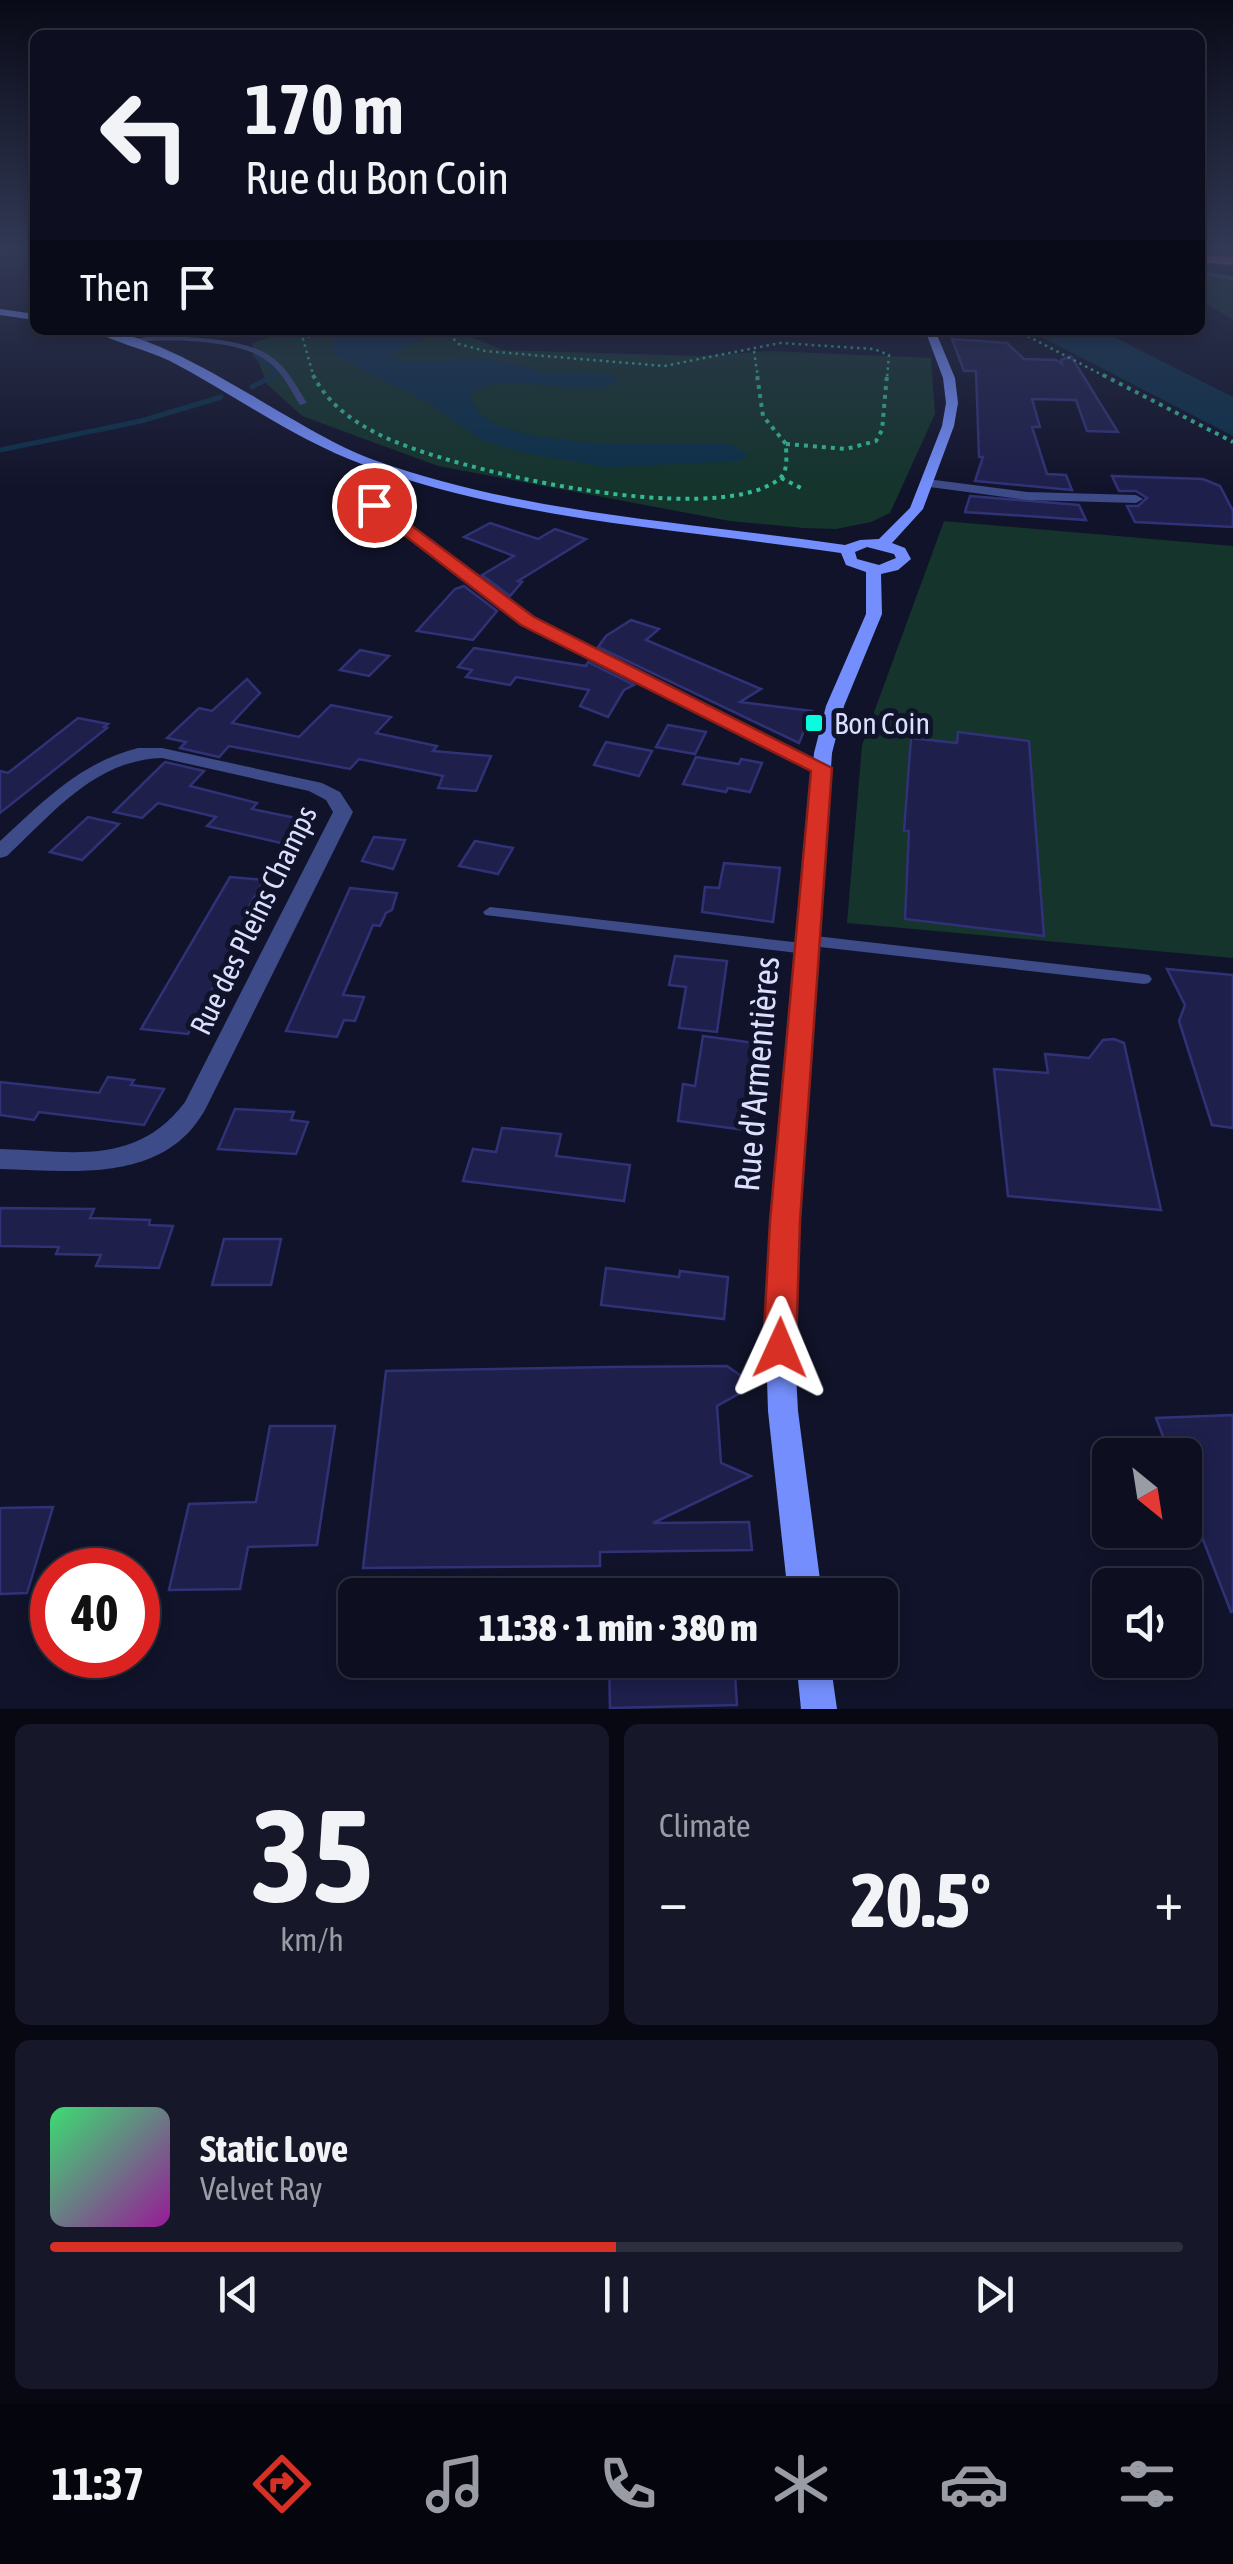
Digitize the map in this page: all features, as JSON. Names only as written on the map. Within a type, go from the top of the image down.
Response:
[{"type":"main road","points":[[115,335],[190,366],[306,437],[411,476],[514,498],[847,550],[865,543],[882,544],[900,551],[904,561],[894,567],[873,569],[851,562],[847,550]]},
{"type":"main road","points":[[882,544],[913,514],[948,426],[952,403],[948,372],[932,335]]},
{"type":"main road","name":"Rue d'Armentières","points":[[803,1578],[783,1411],[779,1327],[822,768],[829,722],[874,614],[873,569]]},
{"type":"main road","points":[[815,1678],[819,1709]]},
{"type":"street","points":[[927,482],[1099,504],[1136,499]]},
{"type":"street","points":[[364,492],[385,514],[528,621],[822,768]]},
{"type":"street","name":"Rue des Pleins Champs","points":[[0,852],[94,769],[140,752],[316,788],[332,796],[343,812],[178,1133],[129,1158],[0,1159]]},
{"type":"lane","points":[[132,340],[155,338],[261,354],[276,364],[303,403]]},
{"type":"lane","points":[[490,912],[1144,979]]},
{"type":"path","points":[[312,335],[303,340],[304,352],[320,390],[336,406],[382,436],[430,455],[512,475],[626,494],[690,497],[740,493],[781,478],[786,471],[786,444],[763,416],[754,351]]},
{"type":"path","points":[[450,335],[460,344],[528,357],[664,366],[780,343],[874,348],[888,354],[882,430],[876,441],[832,449],[786,444]]},
{"type":"path","points":[[1026,335],[1233,442]]},
{"type":"path","points":[[781,478],[803,490]]},
{"type":"green space","points":[[273,335],[467,335],[502,350],[699,356],[770,351],[931,358],[935,414],[890,513],[871,522],[836,529],[730,521],[438,466],[302,416],[267,384],[252,344]]},
{"type":"green space","points":[[944,521],[1233,546],[1233,958],[847,923],[862,745]]},
{"type":"water","points":[[337,335],[425,335],[424,339],[390,354],[402,362],[487,359],[549,373],[602,373],[616,379],[614,384],[578,388],[503,383],[470,393],[481,414],[507,428],[544,437],[631,444],[733,445],[748,455],[741,461],[606,467],[520,452],[483,441],[428,403],[337,356],[331,346]]},
{"type":"water","points":[[1038,335],[1110,335],[1233,397],[1233,436]]},
{"type":"building","points":[[952,339],[1007,343],[1024,359],[1056,360],[1062,364],[1061,360],[1071,356],[1118,432],[1087,431],[1076,400],[1032,399],[1040,427],[1032,427],[1047,474],[1066,475],[1072,490],[975,481],[983,457],[979,457],[976,371],[964,371]]},
{"type":"building","points":[[1112,476],[1203,479],[1220,486],[1233,511],[1233,527],[1135,522],[1127,506],[1138,506],[1147,498],[1136,491],[1119,491]]},
{"type":"building","points":[[970,496],[1079,505],[1086,520],[965,512]]},
{"type":"building","points":[[490,523],[538,539],[555,529],[586,539],[518,581],[522,582],[510,596],[482,575],[514,556],[464,537]]},
{"type":"building","points":[[464,586],[497,611],[473,640],[417,631],[455,589]]},
{"type":"building","points":[[631,620],[659,629],[646,640],[761,689],[740,702],[812,711],[799,743],[598,647],[606,636]]},
{"type":"building","points":[[474,648],[586,666],[588,662],[634,685],[624,690],[608,717],[580,706],[589,690],[516,677],[510,685],[466,677],[472,670],[458,667]]},
{"type":"building","points":[[360,650],[389,656],[369,676],[340,670]]},
{"type":"building","points":[[247,679],[260,693],[232,723],[299,737],[331,705],[391,717],[376,733],[437,746],[433,751],[491,756],[476,791],[438,788],[443,776],[359,759],[350,769],[229,746],[219,757],[180,748],[186,742],[167,738],[199,708],[212,711]]},
{"type":"building","points":[[78,718],[108,724],[104,727],[107,728],[0,813],[0,771],[8,773]]},
{"type":"building","points":[[668,725],[706,732],[695,754],[656,747]]},
{"type":"building","points":[[958,732],[1029,741],[1044,936],[905,919],[909,831],[904,831],[911,738],[957,743]]},
{"type":"building","points":[[606,742],[652,751],[639,776],[594,765]]},
{"type":"building","points":[[696,757],[739,764],[741,759],[762,763],[750,792],[728,788],[726,792],[683,784]]},
{"type":"building","points":[[165,762],[204,771],[190,786],[257,803],[252,809],[311,821],[290,845],[207,826],[216,817],[158,803],[142,818],[114,812]]},
{"type":"building","points":[[88,817],[119,824],[82,860],[50,852]]},
{"type":"building","points":[[374,837],[405,840],[393,869],[362,861]]},
{"type":"building","points":[[475,841],[513,848],[498,874],[459,866]]},
{"type":"building","points":[[724,863],[780,868],[773,922],[702,912],[705,887],[719,888]]},
{"type":"building","points":[[230,877],[264,880],[247,910],[254,911],[188,1034],[141,1029]]},
{"type":"building","points":[[350,888],[397,893],[392,910],[380,926],[373,925],[343,995],[364,997],[355,1021],[344,1020],[337,1037],[286,1031]]},
{"type":"building","points":[[675,956],[727,961],[717,1032],[679,1028],[686,987],[669,985]]},
{"type":"building","points":[[1167,969],[1233,975],[1233,1128],[1212,1125],[1179,1021],[1185,1005]]},
{"type":"building","points":[[703,1036],[769,1045],[760,1132],[678,1121],[683,1084],[695,1086]]},
{"type":"building","points":[[1103,1040],[1124,1043],[1161,1210],[1008,1196],[994,1069],[1048,1073],[1045,1054],[1089,1058]]},
{"type":"building","points":[[108,1077],[134,1080],[131,1085],[164,1089],[144,1125],[39,1112],[34,1120],[0,1115],[0,1082],[99,1093]]},
{"type":"building","points":[[235,1109],[294,1112],[291,1120],[308,1122],[296,1154],[218,1149]]},
{"type":"building","points":[[502,1128],[561,1134],[556,1156],[630,1165],[624,1201],[463,1181],[473,1149],[496,1152]]},
{"type":"building","points":[[0,1208],[94,1209],[90,1218],[150,1220],[149,1225],[173,1226],[159,1268],[96,1266],[101,1255],[56,1254],[59,1247],[0,1246]]},
{"type":"building","points":[[224,1239],[281,1239],[271,1285],[212,1285]]},
{"type":"building","points":[[606,1268],[679,1277],[680,1271],[728,1277],[724,1319],[601,1305]]},
{"type":"building","points":[[727,1366],[740,1375],[744,1384],[740,1393],[717,1406],[721,1463],[751,1476],[653,1523],[749,1522],[752,1550],[600,1552],[600,1566],[363,1568],[386,1371]]},
{"type":"building","points":[[1233,1415],[1231,1612],[1202,1537],[1202,1438],[1164,1438],[1156,1418]]},
{"type":"building","points":[[270,1426],[335,1426],[317,1545],[248,1547],[240,1589],[169,1590],[189,1504],[256,1502]]},
{"type":"building","points":[[53,1507],[41,1548],[30,1548],[27,1593],[0,1594],[0,1508]]},
{"type":"building","points":[[609,1678],[735,1678],[737,1705],[610,1708]]},
{"type":"waterway","points":[[252,387],[279,373],[255,355]]},
{"type":"waterway","points":[[0,450],[141,421],[221,397]]},
{"type":"place","name":"Bon Coin","points":[[814,723]]},
{"type":"route","points":[[374,505],[528,621],[822,768],[785,1221],[780,1348]]}]
